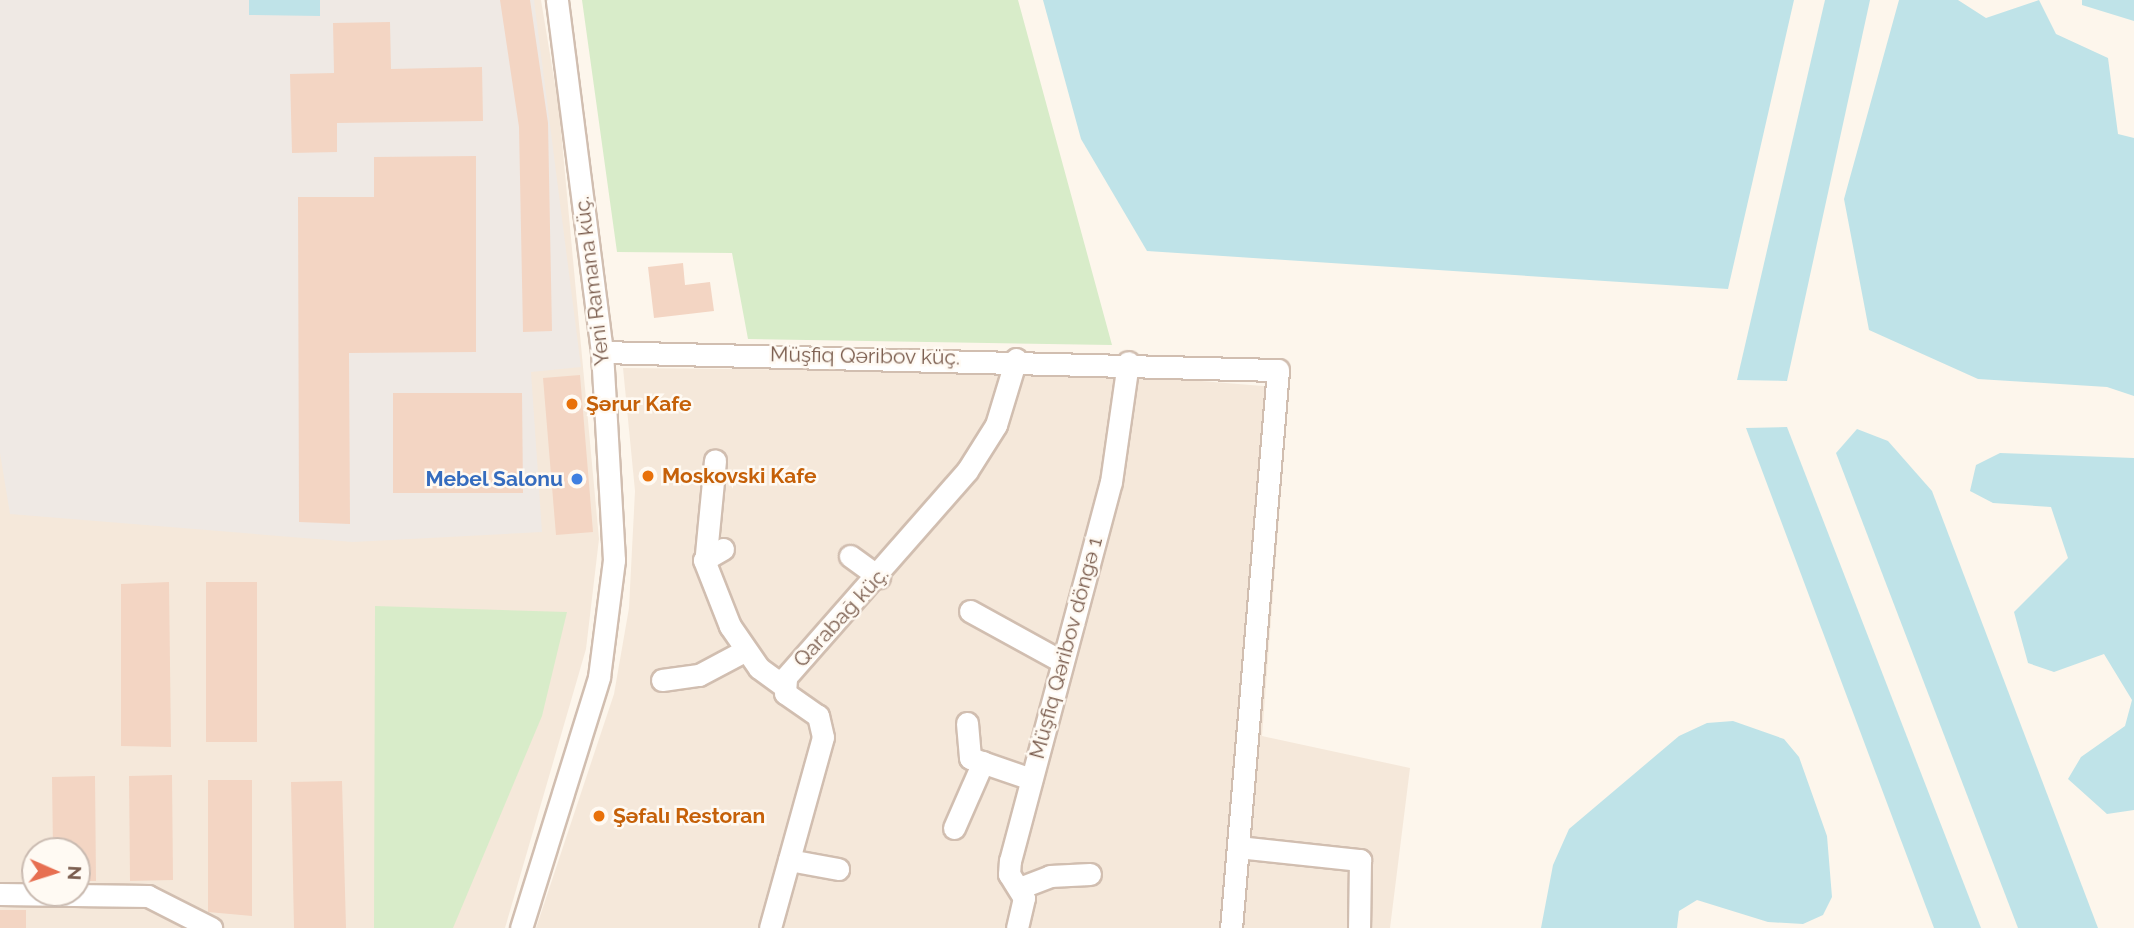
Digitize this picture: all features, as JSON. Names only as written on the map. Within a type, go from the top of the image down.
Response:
[{"type":"street","name":"Yeni Ramana küç.","points":[[521,928],[608,634],[615,527],[602,352],[557,0]]},
{"type":"street","name":"Müşfiq Qəribov küç.","points":[[602,352],[1016,359],[1278,370],[1238,847]]},
{"type":"street","name":"Qarabağ küç.","points":[[771,928],[823,726],[790,699],[784,686],[792,669],[878,577],[967,471],[996,425],[1016,359]]},
{"type":"street","name":"Müşfiq Qəribov döngə 1","points":[[1017,928],[1022,887],[1009,874],[1010,861],[1061,661],[1111,482],[1128,362]]},
{"type":"street","points":[[715,460],[704,520],[714,551],[706,570],[746,650],[784,686]]},
{"type":"street","points":[[850,556],[878,577]]},
{"type":"street","points":[[970,611],[1061,661]]},
{"type":"street","points":[[662,680],[699,675],[746,650]]},
{"type":"street","points":[[967,723],[967,751],[983,762],[1031,779]]},
{"type":"street","points":[[954,828],[983,762]]},
{"type":"street","points":[[1231,928],[1238,847],[1360,860],[1359,928]]},
{"type":"street","points":[[789,859],[838,869]]},
{"type":"street","points":[[1022,887],[1050,876],[1090,874]]},
{"type":"street","points":[[0,894],[148,896],[211,928]]},
{"type":"shaded area","points":[[0,0],[541,0],[559,109],[599,539],[586,649],[505,928],[0,928]]},
{"type":"shaded area","points":[[0,0],[534,0],[581,367],[531,372],[542,532],[353,542],[10,514],[0,453]]},
{"type":"shaded area","points":[[623,368],[1090,372],[1289,388],[1262,736],[1410,768],[1390,928],[536,928],[614,694],[629,608],[635,491]]},
{"type":"green space","points":[[582,0],[1018,0],[1112,345],[748,339],[732,253],[617,252]]},
{"type":"green space","points":[[375,606],[567,612],[542,716],[453,928],[374,928]]},
{"type":"water","points":[[249,0],[320,0],[320,16],[249,15]]},
{"type":"water","points":[[1043,0],[1794,0],[1728,289],[1147,251],[1081,139]]},
{"type":"water","points":[[1825,0],[1870,0],[1787,381],[1737,380]]},
{"type":"water","points":[[1899,0],[1958,0],[1986,18],[2039,0],[2056,34],[2108,58],[2118,134],[2134,138],[2134,396],[2107,387],[1978,379],[1869,330],[1844,199]]},
{"type":"water","points":[[2082,0],[2134,0],[2134,21],[2082,5]]},
{"type":"water","points":[[1787,427],[1981,928],[1934,928],[1746,428]]},
{"type":"water","points":[[1857,429],[1888,441],[1932,491],[2098,928],[2018,928],[1836,453]]},
{"type":"water","points":[[2000,453],[2134,458],[2134,810],[2107,814],[2068,779],[2081,757],[2125,726],[2132,700],[2104,654],[2054,672],[2028,663],[2014,612],[2068,558],[2051,507],[1993,503],[1970,491],[1976,465]]},
{"type":"water","points":[[1733,721],[1784,739],[1799,757],[1827,836],[1832,897],[1823,915],[1803,924],[1768,922],[1697,900],[1679,911],[1677,928],[1541,928],[1553,865],[1569,829],[1679,736],[1707,723]]},
{"type":"building","points":[[500,0],[530,0],[548,123],[552,331],[523,332],[519,127]]},
{"type":"building","points":[[390,22],[391,69],[482,67],[483,121],[337,123],[337,152],[292,153],[290,74],[334,73],[333,23]]},
{"type":"building","points":[[476,156],[476,352],[349,353],[350,524],[299,522],[298,197],[374,197],[374,157]]},
{"type":"building","points":[[683,263],[685,285],[710,282],[714,311],[654,318],[648,267]]},
{"type":"building","points":[[580,375],[593,532],[556,535],[543,378]]},
{"type":"building","points":[[393,393],[522,393],[523,493],[393,493]]},
{"type":"building","points":[[169,582],[171,747],[121,746],[121,584]]},
{"type":"building","points":[[206,582],[257,582],[257,742],[206,742]]},
{"type":"building","points":[[172,775],[173,880],[130,881],[129,776]]},
{"type":"building","points":[[95,776],[96,881],[91,881],[91,837],[53,837],[52,777]]},
{"type":"building","points":[[208,780],[252,780],[252,916],[208,912]]},
{"type":"building","points":[[342,781],[346,928],[294,928],[291,782]]},
{"type":"building","points":[[0,910],[26,910],[26,928],[0,928]]},
{"type":"place","name":"Şərur Kafe","points":[[572,404]]},
{"type":"place","name":"Moskovski Kafe","points":[[648,476]]},
{"type":"place","name":"Mebel Salonu","points":[[577,479]]},
{"type":"place","name":"Şəfalı Restoran","points":[[599,816]]}]
